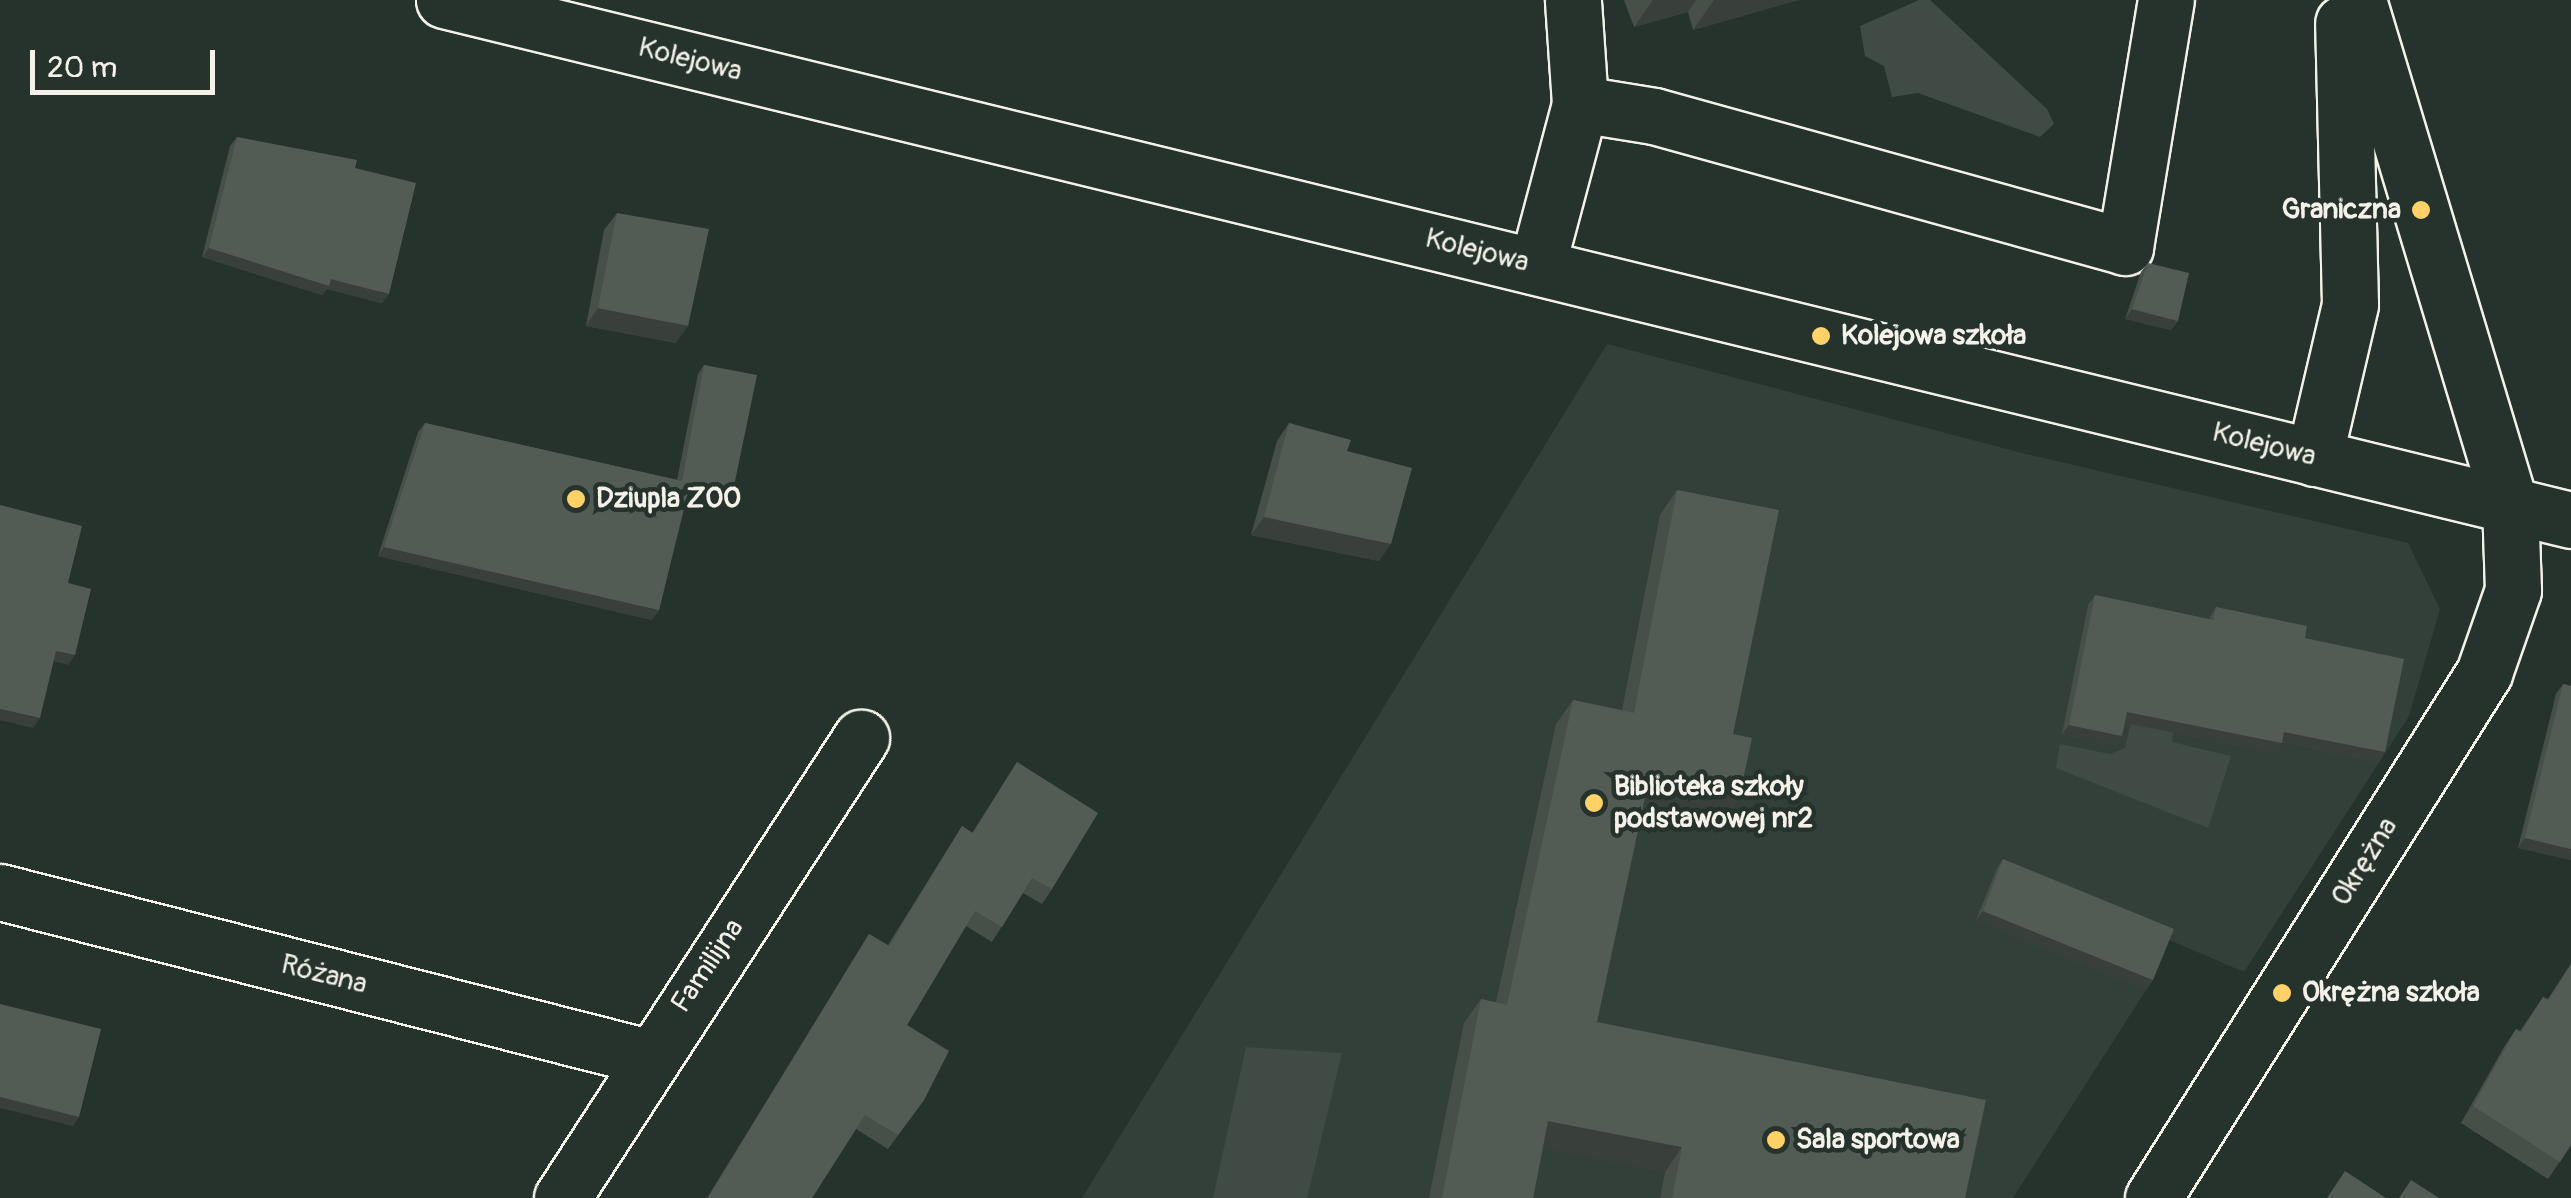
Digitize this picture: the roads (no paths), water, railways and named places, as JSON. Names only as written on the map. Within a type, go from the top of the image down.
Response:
[{"type":"street","name":"Kolejowa","points":[[444,0],[2571,520]]},
{"type":"street","points":[[1537,266],[1580,104],[1573,0]]},
{"type":"street","points":[[1580,104],[1654,116],[2126,247],[2166,0]]},
{"type":"street","points":[[2314,458],[2350,304],[2342,0]]},
{"type":"street","points":[[2358,0],[2510,505]]},
{"type":"street","name":"Okrężna","points":[[2153,1198],[2484,673],[2513,590],[2510,505]]},
{"type":"street","name":"Familijna","points":[[562,1198],[648,1057],[861,738]]},
{"type":"street","name":"Różana","points":[[0,892],[648,1057]]},
{"type":"place","name":"Graniczna","points":[[2421,210]]},
{"type":"place","name":"Kolejowa szkoła","points":[[1821,336]]},
{"type":"place","name":"Dziupla ZOO","points":[[576,499]]},
{"type":"place","name":"Biblioteka szkoły podstawowej nr2","points":[[1594,803]]},
{"type":"place","name":"Okrężna szkoła","points":[[2282,993]]},
{"type":"place","name":"Sala sportowa","points":[[1776,1140]]}]
